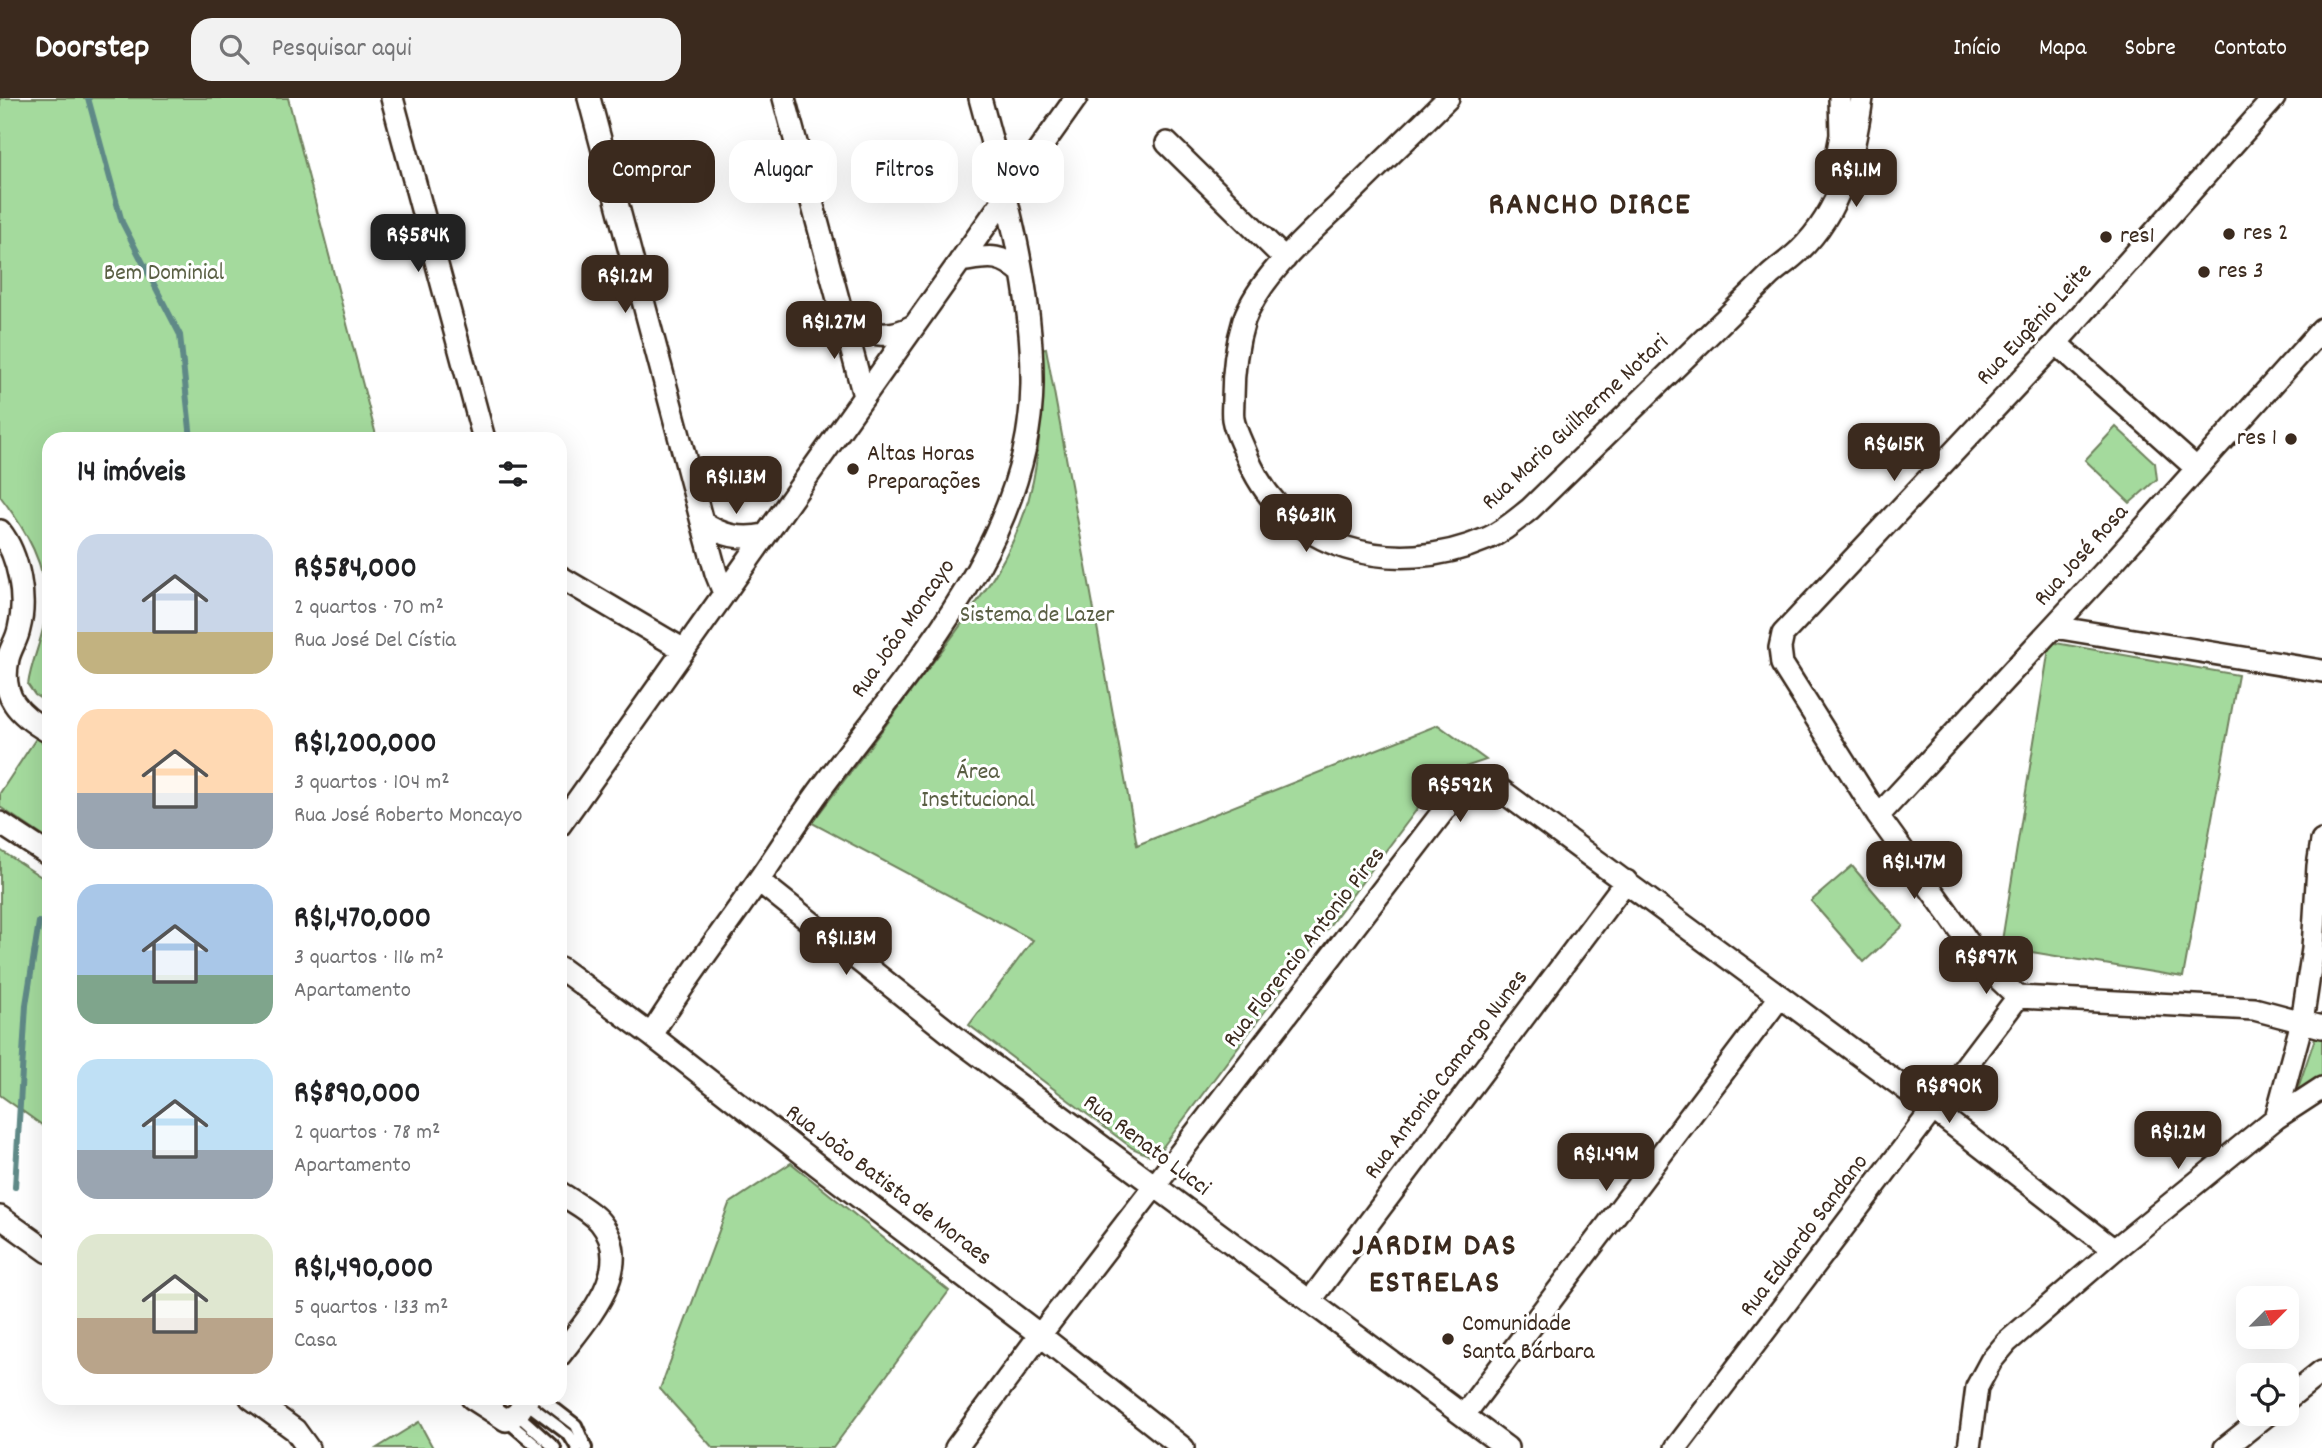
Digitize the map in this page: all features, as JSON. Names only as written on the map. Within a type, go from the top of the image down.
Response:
[{"type":"street","points":[[392,98],[482,432]]},
{"type":"street","points":[[589,98],[702,522],[724,593]]},
{"type":"street","points":[[784,98],[864,396]]},
{"type":"street","name":"Rua João Moncayo","points":[[980,98],[991,140]]},
{"type":"street","points":[[1046,140],[1076,98]]},
{"type":"street","name":"Rua Mario Guilherme Notari","points":[[1448,98],[1284,259],[1245,317],[1234,361],[1233,419],[1254,475],[1281,511],[1308,532],[1349,550],[1407,558],[1451,551],[1487,539],[1530,509],[1770,275],[1799,251],[1821,226],[1838,199],[1849,163],[1862,98]]},
{"type":"street","name":"Rua Mario Guilherme Notari","points":[[1770,275],[1799,239],[1823,198],[1835,168],[1842,135],[1840,98]]},
{"type":"street","name":"Rua Eugênio Leite","points":[[1878,816],[1782,664],[1780,649],[1783,634],[2056,343],[2274,98]]},
{"type":"street","points":[[1167,143],[1284,259]]},
{"type":"street","points":[[568,798],[684,650],[1000,203]]},
{"type":"street","name":"Rua João Moncayo","points":[[651,1035],[759,881],[800,817],[940,629],[979,570],[1016,486],[1026,443],[1032,384],[1022,273],[1007,203]]},
{"type":"street","points":[[960,261],[997,258],[1009,261],[1022,273]]},
{"type":"street","points":[[844,319],[856,327],[888,335],[899,334],[913,326]]},
{"type":"street","name":"Rua José Rosa","points":[[1878,816],[2054,627],[2322,329]]},
{"type":"street","points":[[2056,343],[2196,468]]},
{"type":"street","points":[[702,522],[715,531],[730,536],[765,536]]},
{"type":"street","points":[[0,531],[8,541],[23,599],[20,628],[8,658],[5,681],[12,703],[26,718],[42,728]]},
{"type":"street","points":[[567,581],[684,650]]},
{"type":"street","points":[[2054,627],[2322,671]]},
{"type":"street","name":"Rua Florencio Antonio Pires","points":[[956,1448],[1456,795],[1474,784],[1498,788],[1626,881],[1934,1110],[2114,1250]]},
{"type":"street","points":[[1878,816],[1983,964],[2018,997],[2254,1009],[2312,1024]]},
{"type":"street","points":[[0,823],[42,850]]},
{"type":"street","points":[[2276,1118],[2312,1024],[2313,949],[2322,841]]},
{"type":"street","name":"Rua Renato Lucci","points":[[759,881],[960,1041],[1507,1448]]},
{"type":"street","name":"Rua Antonia Camargo Nunes","points":[[1310,1301],[1626,881]]},
{"type":"street","name":"Rua João Batista de Moraes","points":[[567,973],[1040,1335],[1182,1448]]},
{"type":"street","points":[[1464,1415],[1780,997]]},
{"type":"street","name":"Rua Eduardo Sandano","points":[[1676,1448],[2018,997]]},
{"type":"street","points":[[1969,1448],[1978,1387],[1991,1361],[2007,1342],[2114,1250],[2276,1118],[2322,1088]]},
{"type":"street","points":[[567,1199],[599,1221],[611,1239],[613,1253],[607,1287],[567,1345]]},
{"type":"street","points":[[0,1217],[42,1247]]},
{"type":"street","points":[[2299,1389],[2322,1371]]},
{"type":"street","points":[[261,1405],[295,1430],[308,1448]]},
{"type":"street","points":[[2225,1448],[2253,1426]]},
{"type":"lane","points":[[523,1407],[538,1448]]},
{"type":"lane","points":[[523,1407],[555,1448]]},
{"type":"lane","points":[[523,1407],[569,1435],[577,1448]]},
{"type":"lane","points":[[523,1407],[576,1425],[586,1448]]},
{"type":"green space","name":"Bem Dominial","points":[[0,98],[288,98],[375,432],[42,432],[42,574],[27,535],[0,496]]},
{"type":"green space","points":[[1046,348],[1137,845],[1438,725],[1486,760],[1439,780],[1159,1152],[1148,1155],[1132,1148],[969,1025],[1033,940],[812,823],[972,609],[1003,561],[1026,509],[1033,481],[1040,415],[1040,349]]},
{"type":"green space","points":[[2116,427],[2155,463],[2157,479],[2130,503],[2085,460]]},
{"type":"green space","name":"Bem Dominial","points":[[42,633],[42,700],[28,685]]},
{"type":"green space","points":[[2050,642],[2238,675],[2183,977],[2001,947]]},
{"type":"green space","points":[[37,737],[42,740],[42,835],[0,807],[0,793]]},
{"type":"green space","points":[[0,850],[42,877],[42,1125],[0,1095]]},
{"type":"green space","points":[[1852,866],[1903,926],[1864,962],[1811,901]]},
{"type":"green space","points":[[2317,1032],[2322,1034],[2322,1078],[2296,1094]]},
{"type":"green space","points":[[791,1163],[949,1291],[833,1448],[713,1448],[660,1389],[729,1204]]},
{"type":"green space","points":[[419,1422],[433,1448],[377,1448]]},
{"type":"waterway","points":[[88,98],[122,222],[180,335],[190,432]]},
{"type":"waterway","points":[[15,1187],[26,1005],[39,922]]},
{"type":"place","name":"res 2","points":[[2229,234]]},
{"type":"place","name":"res1","points":[[2106,237]]},
{"type":"place","name":"res 3","points":[[2204,272]]},
{"type":"place","name":"res 1","points":[[2291,439]]},
{"type":"place","name":"Altas Horas Preparações","points":[[853,469]]},
{"type":"place","name":"Comunidade Santa Bárbara","points":[[1448,1339]]},
{"type":"district","name":"RANCHO DIRCE","points":[[1590,207]]},
{"type":"district","name":"JARDIM DAS ESTRELAS","points":[[1435,1266]]},
{"type":"park label","name":"Sistema de Lazer","points":[[1037,616]]},
{"type":"park label","name":"Área Institucional","points":[[978,787]]}]
